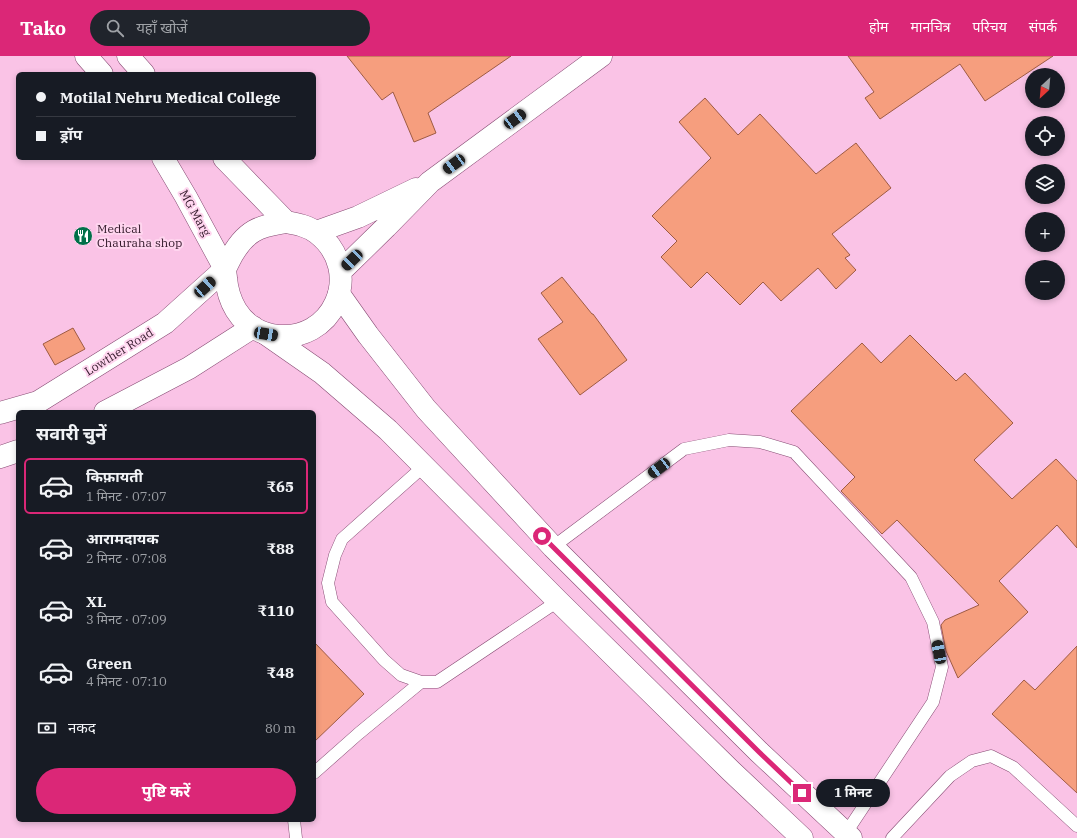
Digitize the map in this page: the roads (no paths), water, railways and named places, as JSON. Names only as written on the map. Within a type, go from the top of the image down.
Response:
[{"type":"main road","points":[[86,56],[100,72]]},
{"type":"main road","points":[[128,56],[142,72]]},
{"type":"main road","points":[[340,271],[386,228],[430,182],[601,56]]},
{"type":"main road","name":"MG Marg","points":[[164,160],[225,269]]},
{"type":"main road","points":[[226,160],[286,222]]},
{"type":"main road","points":[[316,232],[358,217],[430,182]]},
{"type":"main road","points":[[109,410],[260,331],[281,336],[297,335],[311,330],[323,321],[333,309],[339,294],[341,282],[336,256],[328,242],[316,232],[302,225],[286,222],[269,224],[254,231],[241,241],[225,269],[227,287],[232,303],[241,317],[260,331],[322,373],[388,430],[558,601],[731,771],[802,838]]},
{"type":"main road","name":"Lowther Road","points":[[0,413],[38,402],[165,323],[225,269]]},
{"type":"main road","points":[[339,294],[368,335],[426,409],[553,547],[759,752],[848,836]]},
{"type":"main road","points":[[0,457],[16,452]]},
{"type":"lane","points":[[553,547],[684,449],[729,440],[760,442],[794,452],[911,577],[933,622],[942,667],[933,702],[848,836]]},
{"type":"lane","points":[[424,466],[342,538],[335,555],[328,583],[332,602],[384,660],[401,675],[421,682],[437,682],[558,601]]},
{"type":"lane","points":[[316,771],[421,682]]},
{"type":"lane","points":[[892,838],[950,776],[972,761],[991,756],[1013,767],[1077,826]]},
{"type":"lane","points":[[294,822],[296,838]]},
{"type":"place","name":"Medical Chauraha shop","points":[[83,236]]}]
